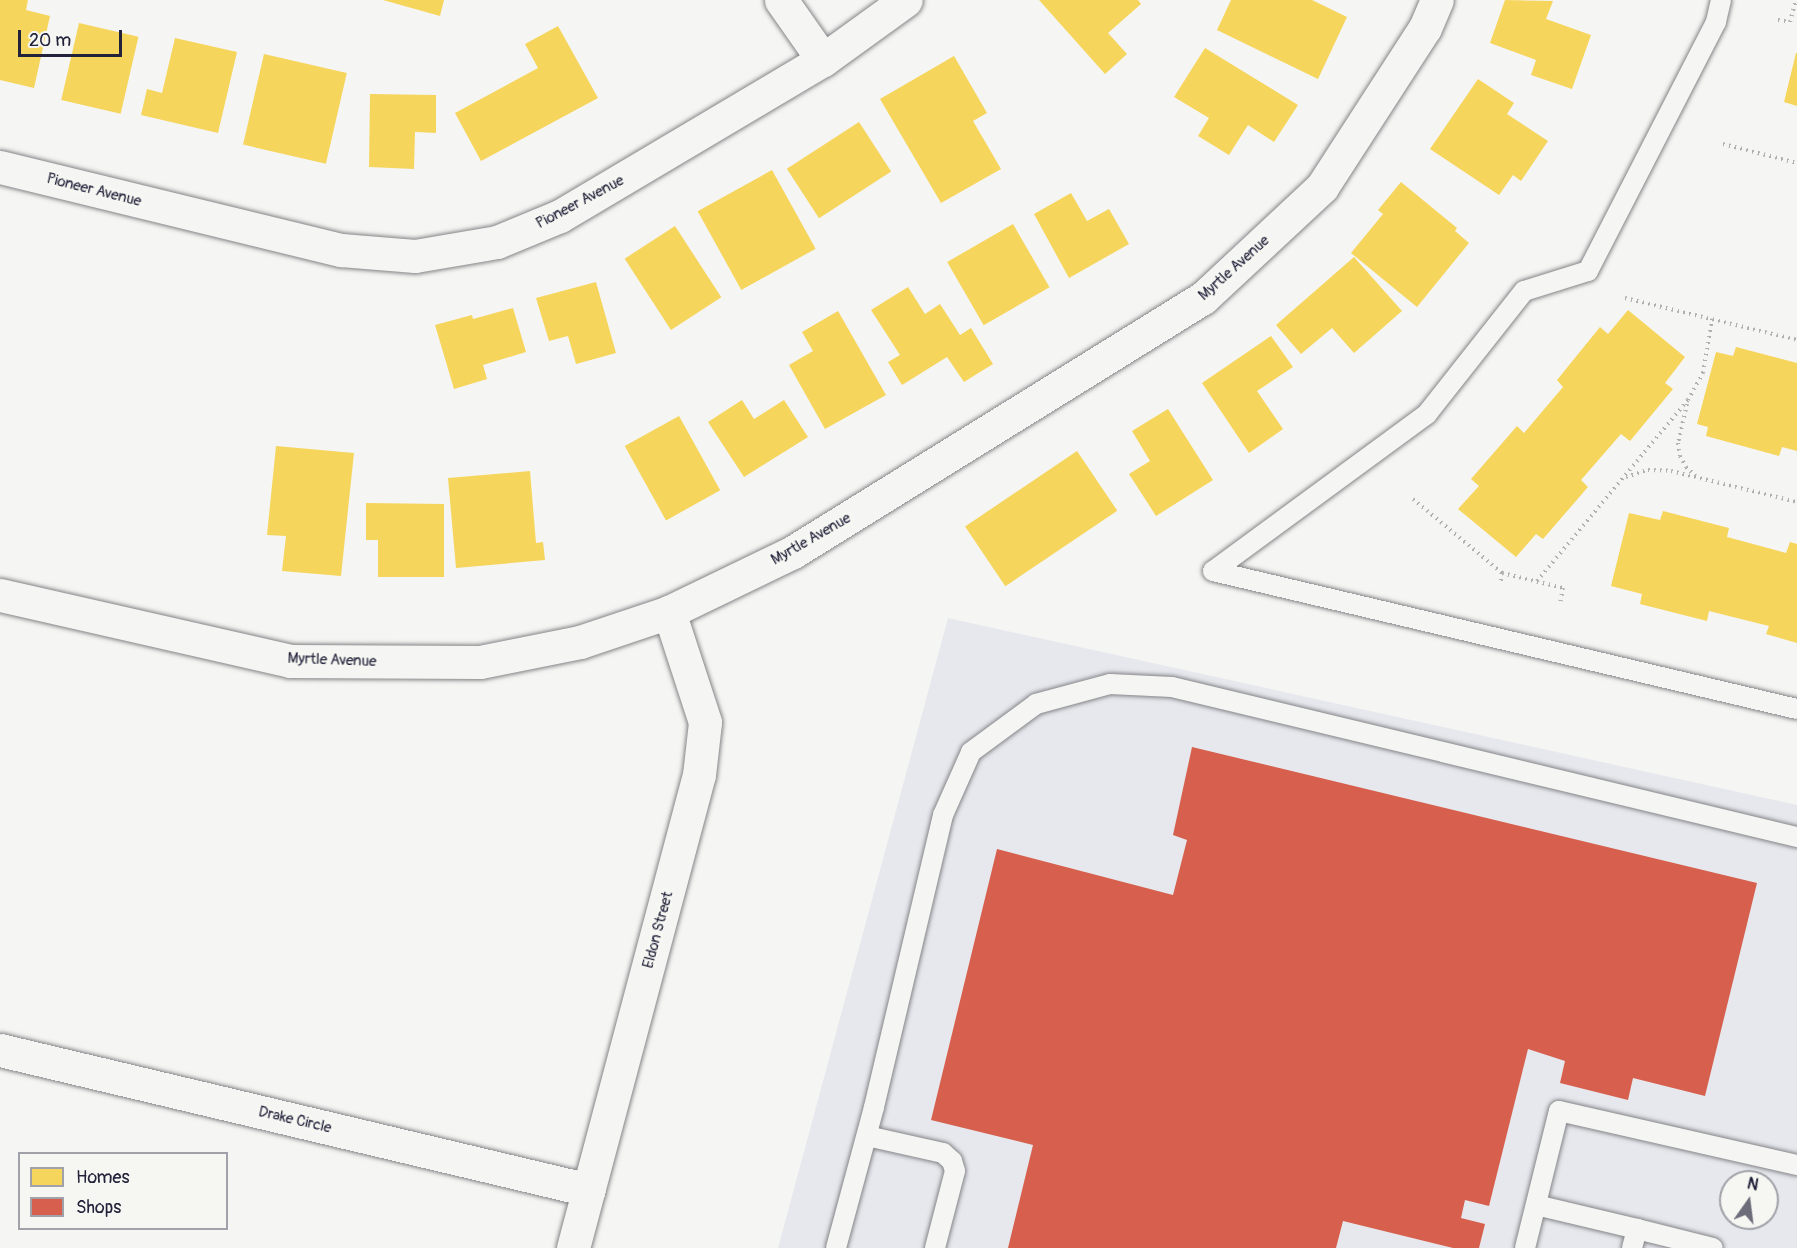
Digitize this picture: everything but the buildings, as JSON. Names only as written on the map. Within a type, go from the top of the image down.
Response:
[{"type":"street","points":[[781,0],[823,60]]},
{"type":"street","name":"Pioneer Avenue","points":[[0,167],[341,250],[415,256],[497,242],[560,216],[823,60],[906,0]]},
{"type":"street","name":"Myrtle Avenue","points":[[0,595],[290,661],[480,662],[580,642],[669,612],[793,552],[1203,298],[1322,187],[1425,28],[1437,0]]},
{"type":"street","name":"Eldon Street","points":[[573,1248],[699,775],[705,722],[669,612]]},
{"type":"street","name":"Drake Circle","points":[[0,1050],[589,1190]]},
{"type":"lane","points":[[1721,0],[1716,22],[1588,271],[1524,291],[1427,414],[1213,571],[1797,709]]},
{"type":"lane","points":[[836,1248],[867,1136],[943,814],[971,752],[1036,704],[1110,684],[1172,687],[1797,837]]},
{"type":"lane","points":[[1525,1248],[1559,1111],[1797,1166]]},
{"type":"lane","points":[[867,1136],[943,1153],[952,1161],[955,1171],[935,1248]]},
{"type":"lane","points":[[1536,1205],[1635,1239],[1713,1248]]},
{"type":"path","points":[[1778,20],[1790,22],[1796,0]]},
{"type":"path","points":[[1723,144],[1797,163]]},
{"type":"path","points":[[1625,298],[1797,340]]},
{"type":"path","points":[[1538,581],[1688,400],[1703,372],[1712,319]]},
{"type":"path","points":[[1688,400],[1678,443],[1680,456],[1686,467],[1696,477]]},
{"type":"path","points":[[1625,477],[1648,470],[1696,477],[1797,502]]},
{"type":"path","points":[[1413,499],[1502,573],[1563,588],[1560,604]]},
{"type":"path","points":[[1500,585],[1502,573]]},
{"type":"shaded area","points":[[948,618],[1797,805],[1797,1248],[778,1248]]}]
